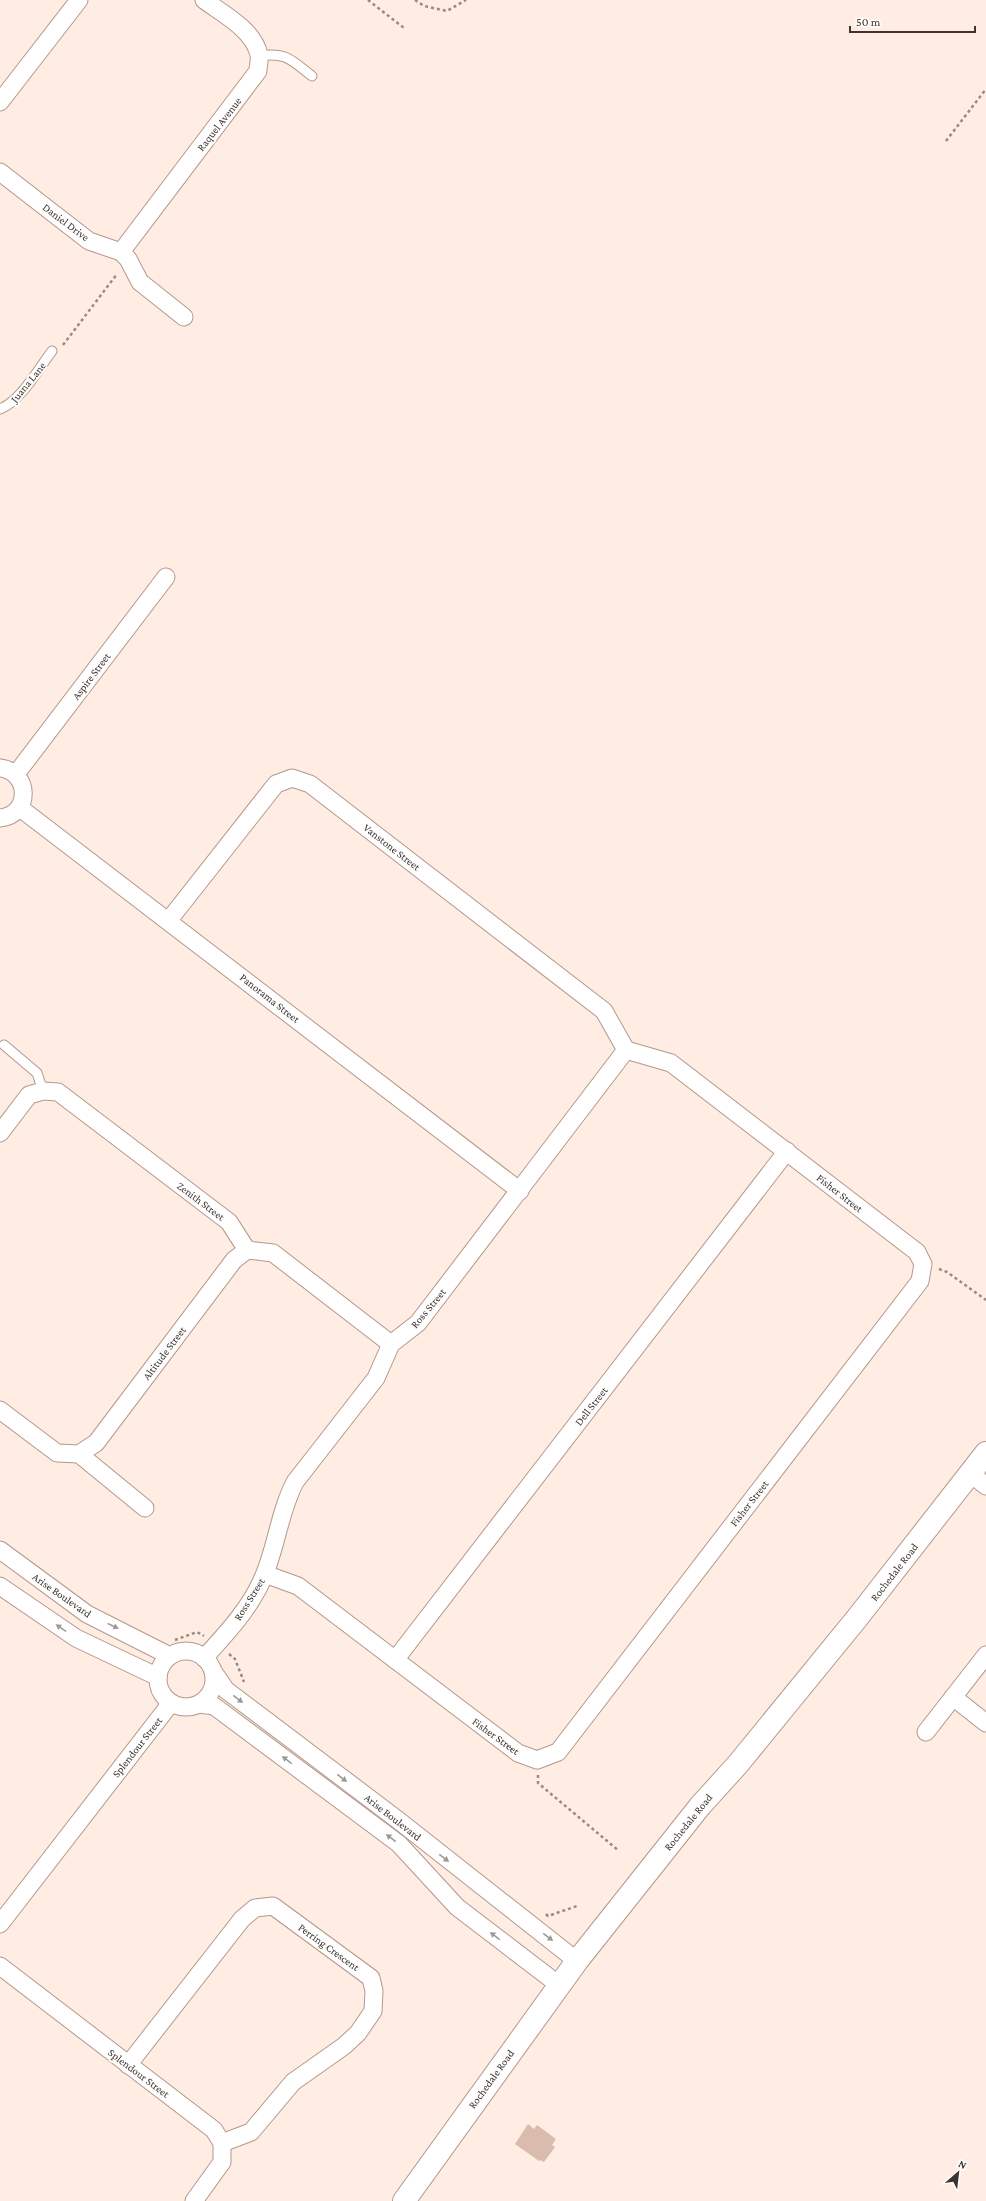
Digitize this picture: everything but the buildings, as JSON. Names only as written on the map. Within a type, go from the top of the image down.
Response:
[{"type":"main road","name":"Rochedale Road","points":[[404,2201],[577,1961],[700,1806],[738,1764],[858,1617],[978,1480],[986,1453]]},
{"type":"street","points":[[0,102],[79,0]]},
{"type":"street","points":[[204,0],[241,28],[253,41],[259,56]]},
{"type":"street","name":"Raquel Avenue","points":[[124,255],[249,86],[258,71],[259,56]]},
{"type":"street","name":"Daniel Drive","points":[[0,172],[89,241],[124,255]]},
{"type":"street","points":[[124,255],[140,282],[184,317]]},
{"type":"street","name":"Aspire Street","points":[[8,771],[166,577]]},
{"type":"street","points":[[0,818],[10,816],[20,808],[24,800],[24,790],[21,782],[8,771]]},
{"type":"street","name":"Vanstone Street","points":[[169,920],[276,784],[292,778],[310,784],[604,1011],[626,1050]]},
{"type":"street","name":"Panorama Street","points":[[20,808],[169,920],[520,1191]]},
{"type":"street","name":"Fisher Street","points":[[265,1574],[298,1586],[518,1753],[537,1760],[558,1752],[920,1281],[923,1264],[918,1252],[671,1063],[626,1050]]},
{"type":"street","name":"Ross Street","points":[[208,1664],[256,1592],[265,1574],[287,1498],[295,1482],[376,1378],[391,1344],[418,1323],[626,1050]]},
{"type":"street","points":[[0,1133],[29,1095],[43,1091]]},
{"type":"street","name":"Zenith Street","points":[[43,1091],[58,1092],[228,1222],[247,1250]]},
{"type":"street","name":"Dell Street","points":[[395,1660],[787,1151]]},
{"type":"street","points":[[247,1250],[273,1253],[391,1344]]},
{"type":"street","name":"Altitude Street","points":[[79,1454],[96,1442],[234,1260],[247,1250]]},
{"type":"street","points":[[0,1410],[57,1453],[79,1454],[145,1508]]},
{"type":"street","name":"Arise Boulevard","points":[[0,1550],[87,1614],[170,1656]]},
{"type":"street","points":[[0,1586],[76,1638],[158,1676]]},
{"type":"street","points":[[188,1651],[196,1653],[208,1664],[214,1680],[212,1690],[207,1698],[200,1704],[185,1707],[171,1703],[161,1692],[158,1676],[162,1665],[170,1656],[188,1651]]},
{"type":"street","points":[[926,1732],[986,1655]]},
{"type":"street","name":"Arise Boulevard","points":[[208,1664],[226,1690],[398,1820],[577,1961]]},
{"type":"street","points":[[953,1697],[986,1722]]},
{"type":"street","name":"Splendour Street","points":[[0,1924],[171,1703]]},
{"type":"street","name":"Arise Boulevard","points":[[200,1704],[214,1706],[399,1844],[457,1908],[560,1985]]},
{"type":"street","name":"Perring Crescent","points":[[128,2065],[242,1919],[255,1908],[273,1906],[371,1978],[374,1991],[373,2011],[358,2033],[344,2046],[293,2082],[251,2132],[222,2144]]},
{"type":"street","name":"Splendour Street","points":[[0,1966],[214,2130],[222,2144]]},
{"type":"street","points":[[194,2201],[222,2162],[222,2144]]},
{"type":"lane","points":[[259,56],[276,54],[289,59],[312,76]]},
{"type":"lane","name":"Juana Lane","points":[[0,409],[10,405],[52,351]]},
{"type":"lane","points":[[4,1045],[37,1073],[43,1091]]},
{"type":"path","points":[[368,0],[404,28]]},
{"type":"path","points":[[415,0],[424,6],[447,11],[466,0]]},
{"type":"path","points":[[946,142],[986,89]]},
{"type":"path","points":[[52,351],[59,349],[65,344],[124,255]]},
{"type":"path","points":[[923,1264],[947,1272],[986,1300]]},
{"type":"path","points":[[537,1760],[538,1783],[619,1851]]}]
